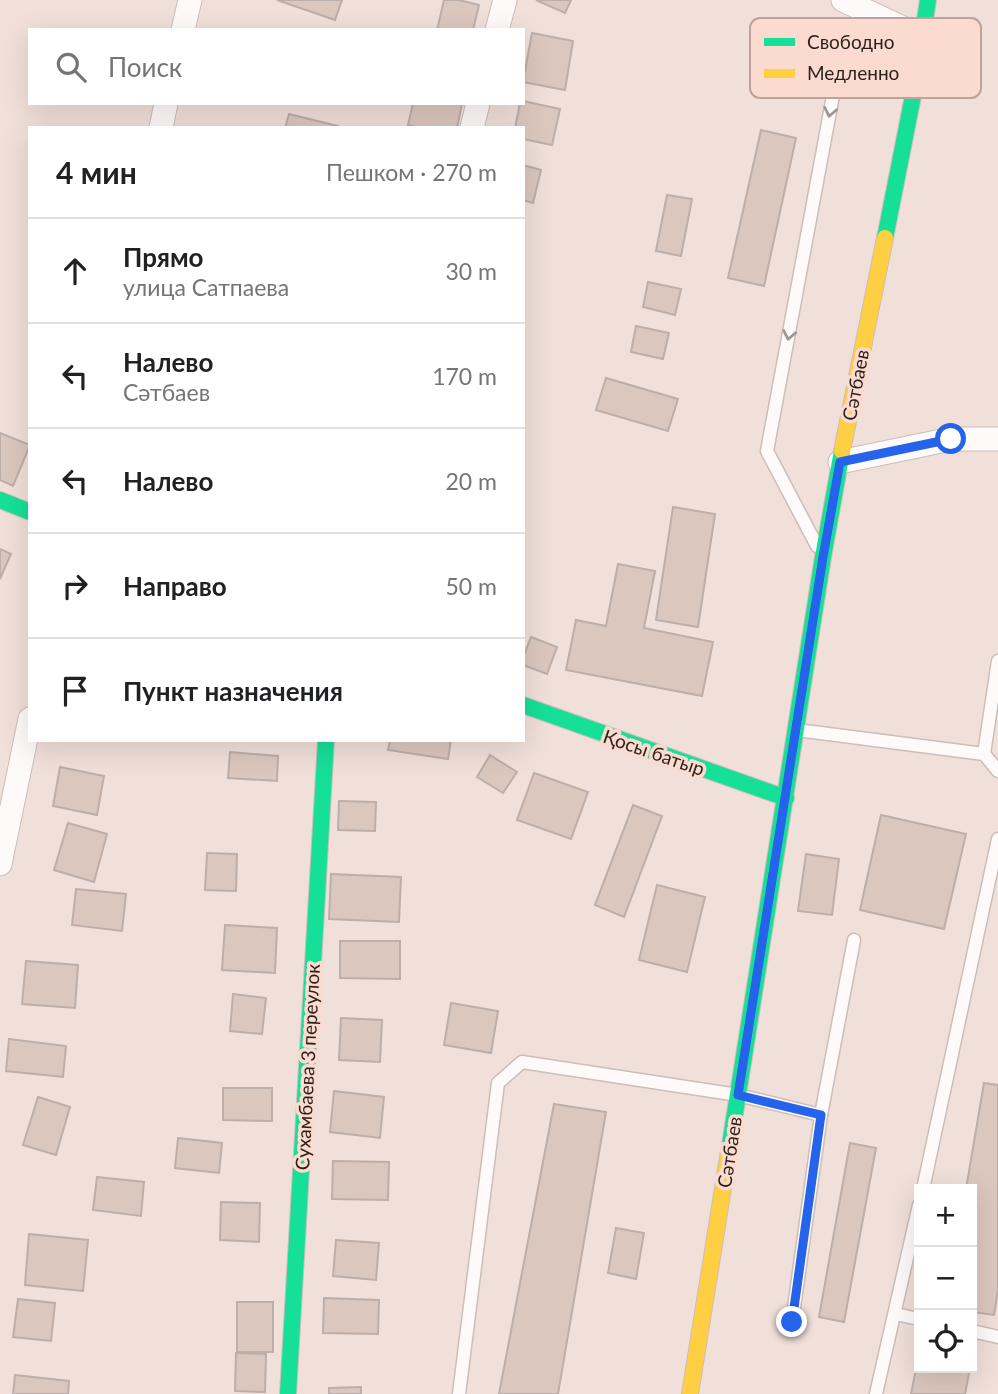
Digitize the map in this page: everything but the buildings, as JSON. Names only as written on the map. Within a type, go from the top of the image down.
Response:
[{"type":"street","points":[[183,28],[190,0]]},
{"type":"street","points":[[498,28],[505,0]]},
{"type":"street","points":[[843,0],[881,18]]},
{"type":"street","name":"Сәтбаев","points":[[925,18],[928,0]]},
{"type":"street","name":"Сәтбаев","points":[[690,1394],[823,557],[914,98]]},
{"type":"street","points":[[161,126],[166,105]]},
{"type":"street","points":[[472,126],[478,105]]},
{"type":"street","points":[[840,462],[951,439],[998,439]]},
{"type":"street","points":[[0,500],[28,511]]},
{"type":"street","name":"Қосы батыр","points":[[525,706],[786,798]]},
{"type":"street","points":[[0,864],[28,729]]},
{"type":"street","name":"Сухамбаева 3 переулок","points":[[288,1394],[326,742]]},
{"type":"lane","points":[[823,557],[767,451],[833,98]]},
{"type":"lane","points":[[984,754],[998,661]]},
{"type":"lane","points":[[796,730],[984,754],[998,771]]},
{"type":"lane","points":[[924,1184],[998,839]]},
{"type":"lane","points":[[792,1322],[821,1115],[854,940]]},
{"type":"lane","points":[[459,1394],[498,1083],[522,1062],[738,1095],[821,1115]]},
{"type":"lane","points":[[876,1394],[914,1227]]},
{"type":"lane","points":[[894,1314],[914,1319]]},
{"type":"lane","points":[[977,1332],[998,1337]]},
{"type":"traffic: fast","points":[[925,18],[928,0]]},
{"type":"traffic: fast","points":[[885,238],[913,98]]},
{"type":"traffic: fast","points":[[729,1151],[842,451]]},
{"type":"traffic: fast","points":[[0,500],[28,511]]},
{"type":"traffic: fast","points":[[525,706],[786,798]]},
{"type":"traffic: fast","points":[[288,1394],[326,742]]},
{"type":"traffic: slow","points":[[842,451],[885,238]]},
{"type":"traffic: slow","points":[[690,1394],[729,1151]]},
{"type":"route","points":[[792,1322],[821,1115],[738,1095],[840,462],[951,439]]}]
